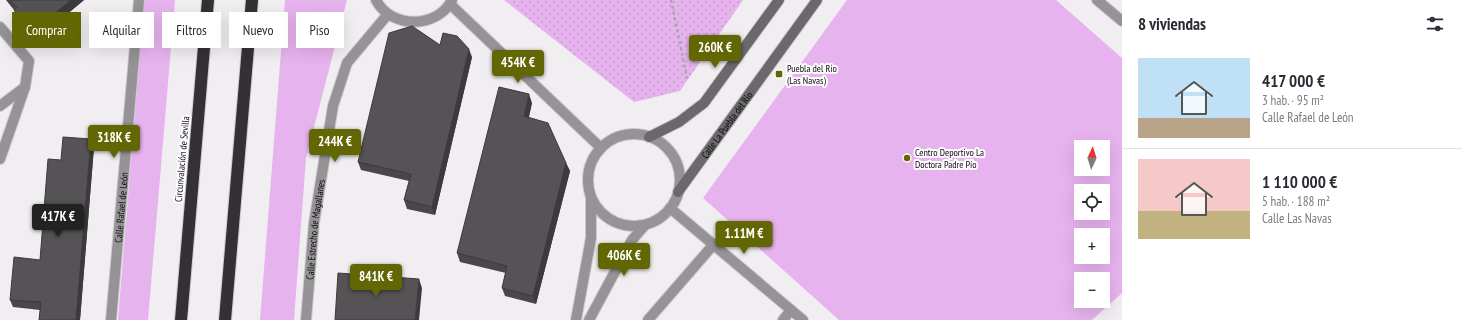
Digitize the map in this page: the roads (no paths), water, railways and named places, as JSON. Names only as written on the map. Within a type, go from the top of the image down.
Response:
[{"type":"highway","name":"Circunvalación de Sevilla","points":[[181,320],[208,0]]},
{"type":"highway","points":[[225,320],[252,0]]},
{"type":"street","name":"Calle Rafael de León","points":[[111,320],[139,0]]},
{"type":"street","points":[[376,0],[388,14],[400,20],[421,21],[428,20],[440,14],[451,2],[601,148]]},
{"type":"street","points":[[649,137],[679,122],[704,103],[779,0]]},
{"type":"street","name":"Calle La Puebla del Rio","points":[[678,192],[817,0]]},
{"type":"street","points":[[1097,0],[1122,21]]},
{"type":"street","name":"Calle Estrecho de Magallanes","points":[[306,320],[314,223],[333,106],[347,63],[388,14]]},
{"type":"street","points":[[0,27],[29,61],[25,87],[0,159]]},
{"type":"street","points":[[0,106],[25,87]]},
{"type":"street","points":[[636,135],[649,137],[661,144],[671,153],[677,165],[680,178],[678,192],[670,208],[659,219],[645,225],[629,226],[613,222],[600,212],[592,199],[588,186],[588,172],[593,159],[601,148],[611,140],[623,136],[636,135]]},
{"type":"street","points":[[576,320],[591,238],[592,199]]},
{"type":"street","points":[[670,208],[803,320]]},
{"type":"street","points":[[590,320],[632,240],[645,225]]},
{"type":"street","points":[[648,320],[714,244]]},
{"type":"street","points":[[782,320],[791,310]]},
{"type":"place","name":"Puebla del Rio (Las Navas)","points":[[779,74]]},
{"type":"place","name":"Centro Deportivo La Doctora Padre Pío","points":[[907,158]]}]
